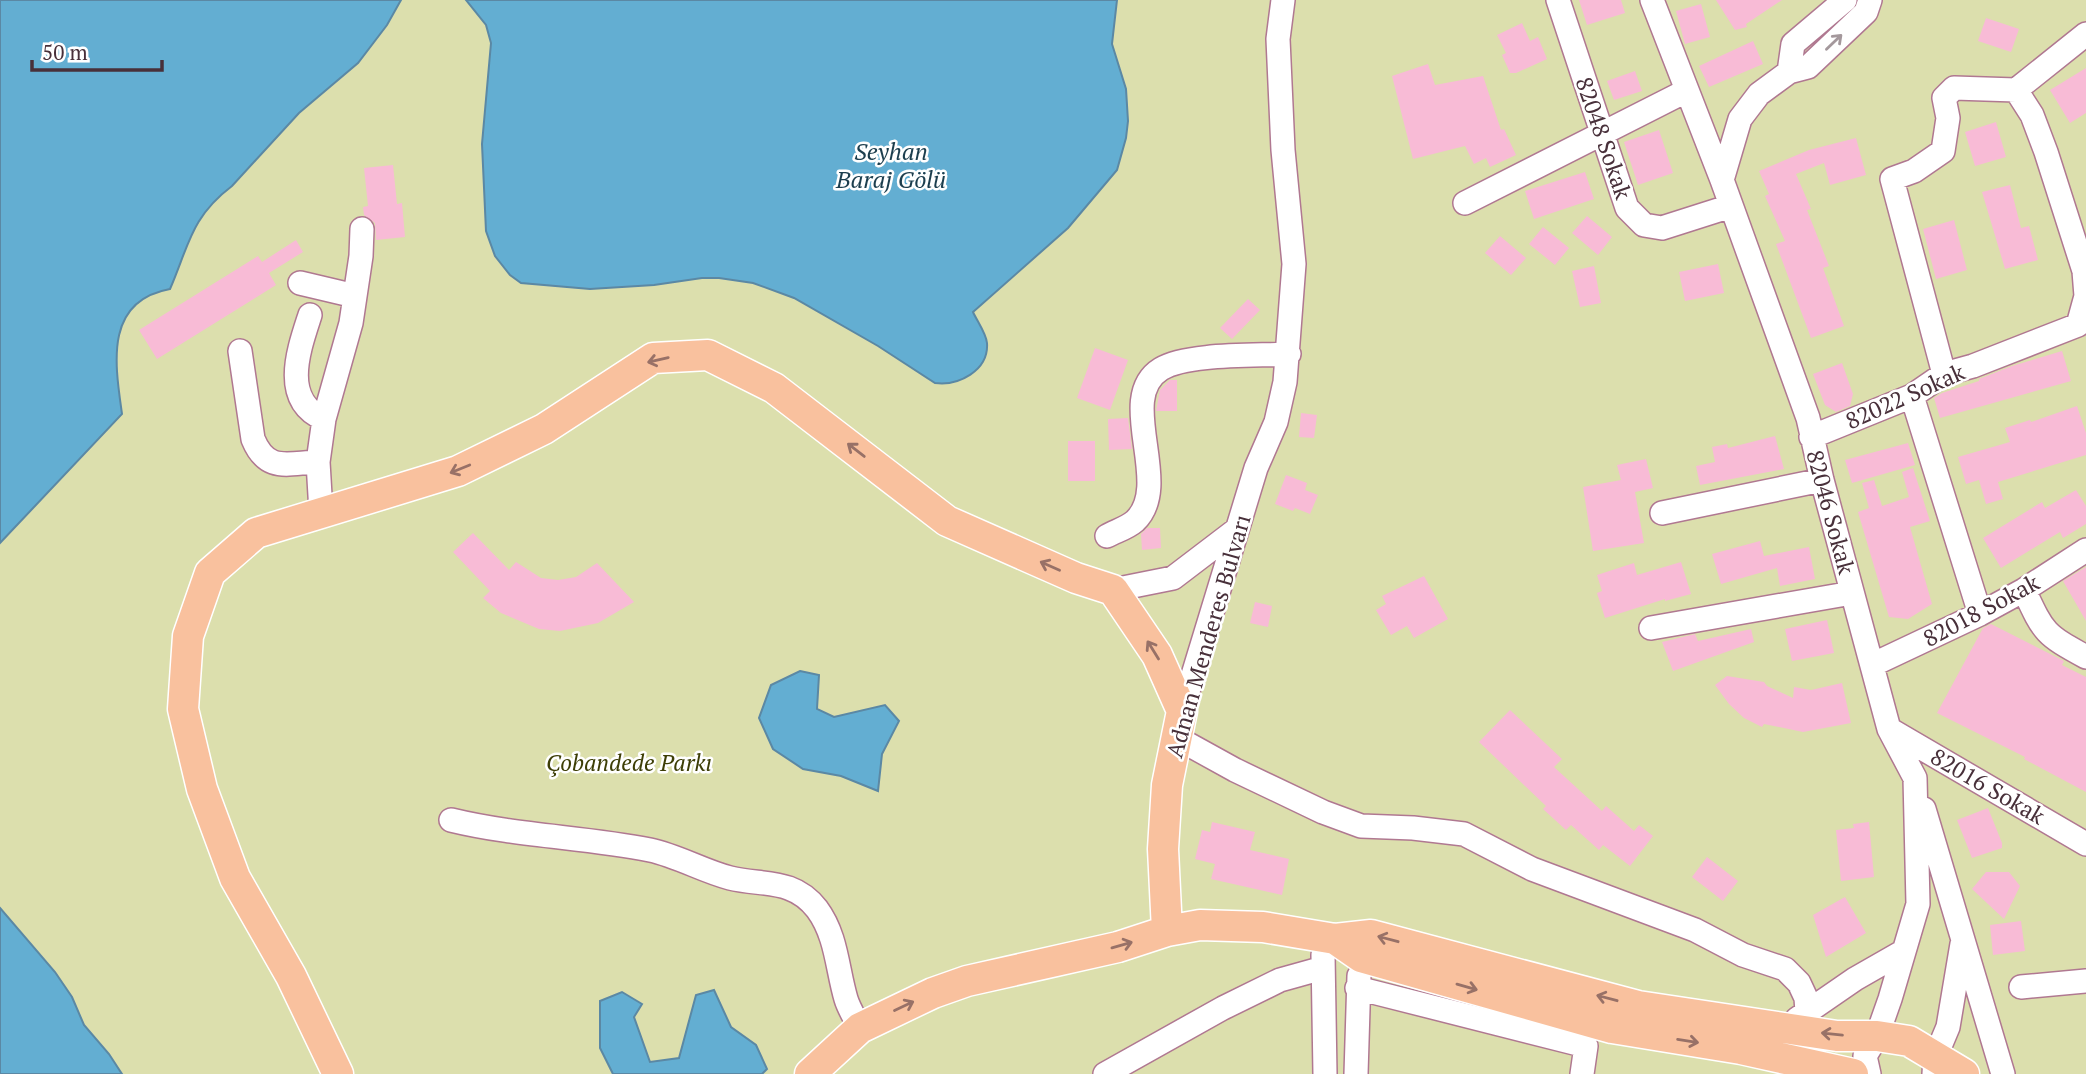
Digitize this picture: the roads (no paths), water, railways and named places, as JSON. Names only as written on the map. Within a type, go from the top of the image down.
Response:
[{"type":"main road","points":[[338,1074],[291,975],[235,878],[202,789],[183,709],[188,636],[210,573],[256,533],[458,471],[544,429],[653,358],[708,355],[774,388],[947,521],[1076,578],[1114,590],[1157,655],[1180,725]]},
{"type":"main road","name":"Adnan Menderes Bulvarı","points":[[1167,930],[1163,849],[1167,785],[1180,725]]},
{"type":"main road","points":[[810,1074],[860,1028],[933,993],[967,981],[1118,947],[1167,930],[1200,925],[1263,927],[1329,938],[1371,935],[1638,1006],[1795,1020],[1837,1036],[1877,1036],[1909,1041],[1935,1066],[1964,1074]]},
{"type":"main road","points":[[1329,938],[1361,957],[1603,1026],[1741,1049],[1853,1074]]},
{"type":"street","name":"Adnan Menderes Bulvarı","points":[[1180,725],[1256,468],[1276,422],[1289,354],[1294,264],[1283,150],[1278,39],[1283,0]]},
{"type":"street","name":"82048 Sokak","points":[[1558,0],[1627,208],[1644,225],[1662,228],[1731,206]]},
{"type":"street","name":"82046 Sokak","points":[[1652,0],[1722,180],[1808,418],[1889,729],[1915,778],[1918,904],[1877,1036],[1865,1056],[1869,1074]]},
{"type":"street","points":[[1789,72],[1793,44],[1845,0]]},
{"type":"street","points":[[1722,180],[1740,119],[1759,94],[1789,72],[1808,67],[1866,12],[1870,0]]},
{"type":"street","points":[[1944,374],[1892,179],[1914,172],[1943,151],[1948,118],[1944,98],[1954,88],[2016,90],[2086,34]]},
{"type":"street","points":[[2016,90],[2032,115],[2085,270]]},
{"type":"street","points":[[1465,203],[1686,91]]},
{"type":"street","points":[[330,509],[335,496],[319,471],[324,419],[351,323],[362,256],[362,229]]},
{"type":"street","name":"82022 Sokak","points":[[1811,437],[1912,396],[1944,374],[1986,361],[2078,325],[2086,296],[2085,270]]},
{"type":"street","points":[[300,283],[355,296]]},
{"type":"street","points":[[310,314],[299,348],[296,381],[309,411],[324,419]]},
{"type":"street","points":[[240,351],[253,439],[262,456],[276,463],[319,471]]},
{"type":"street","points":[[1107,536],[1135,521],[1145,503],[1149,474],[1142,418],[1144,394],[1155,373],[1163,368],[1196,360],[1289,354]]},
{"type":"street","points":[[1912,396],[1980,614]]},
{"type":"street","points":[[1662,513],[1822,480]]},
{"type":"street","points":[[1114,590],[1173,578],[1237,530]]},
{"type":"street","name":"82018 Sokak","points":[[1872,665],[1980,614],[2024,590],[2086,550]]},
{"type":"street","points":[[2024,590],[2040,626],[2049,637],[2086,657]]},
{"type":"street","points":[[1651,628],[1852,593]]},
{"type":"street","points":[[1180,725],[1248,776],[1323,812],[1361,826],[1464,834],[1532,869],[1696,930],[1743,955],[1784,969],[1799,983],[1806,998],[1795,1020]]},
{"type":"street","name":"82016 Sokak","points":[[1889,729],[2086,844]]},
{"type":"street","points":[[1915,778],[2003,1074]]},
{"type":"street","points":[[451,820],[510,832],[651,851],[724,876],[785,885],[797,891],[808,899],[822,917],[839,961],[846,1000],[860,1028]]},
{"type":"street","points":[[1325,1074],[1323,968],[1329,938]]},
{"type":"street","points":[[1935,1066],[1948,1027],[1963,938]]},
{"type":"street","points":[[1795,1020],[1904,951]]},
{"type":"street","points":[[1356,1074],[1357,988],[1361,957]]},
{"type":"street","points":[[1105,1074],[1223,1008],[1280,980],[1323,968]]},
{"type":"street","points":[[2021,987],[2086,981]]},
{"type":"street","points":[[1357,988],[1586,1046],[1582,1074]]},
{"type":"street","points":[[1597,1074],[1603,1026]]},
{"type":"water","points":[[0,0],[401,0],[387,25],[358,63],[299,113],[208,209],[193,233],[170,289],[149,296],[134,307],[124,321],[119,337],[117,375],[122,414],[0,543]]},
{"type":"water","name":"Seyhan Baraj Gölü","points":[[466,0],[1117,0],[1112,44],[1126,89],[1126,138],[1117,170],[1068,228],[973,312],[987,343],[983,361],[977,369],[953,382],[935,383],[878,346],[794,298],[753,283],[702,278],[654,285],[590,289],[521,283],[510,275],[495,256],[486,231],[482,144],[491,43],[486,25]]},
{"type":"water","points":[[800,671],[819,675],[817,709],[834,717],[885,705],[899,721],[882,754],[878,791],[841,776],[803,769],[773,749],[759,718],[771,685]]},
{"type":"water","points":[[0,908],[55,972],[72,997],[84,1025],[122,1074],[0,1074]]},
{"type":"water","points":[[714,990],[731,1027],[756,1045],[767,1069],[762,1074],[613,1074],[600,1048],[600,1001],[622,992],[642,1004],[634,1017],[650,1062],[679,1058],[696,995]]},
{"type":"park label","name":"Çobandede Parkı","points":[[629,762]]}]
